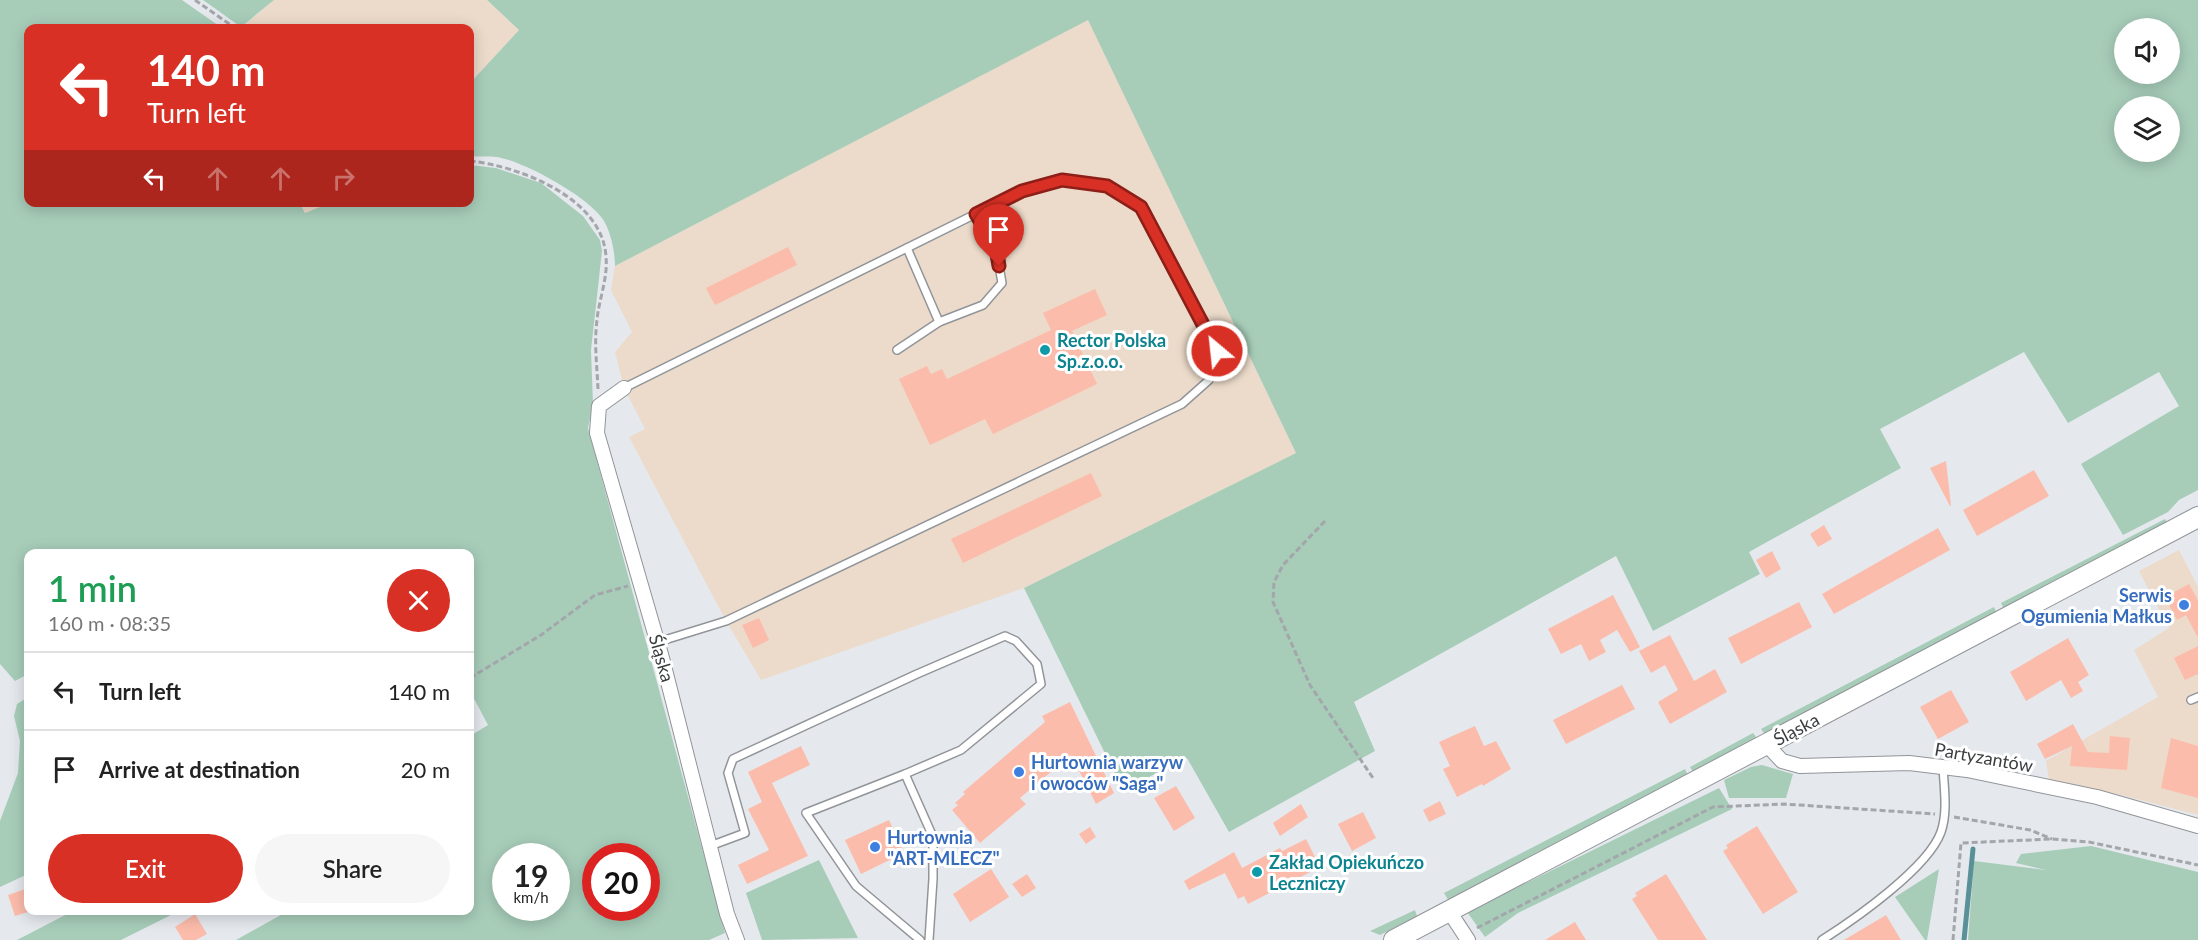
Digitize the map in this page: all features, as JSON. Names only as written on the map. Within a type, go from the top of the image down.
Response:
[{"type":"main road","name":"Śląska","points":[[1394,940],[2198,517]]},
{"type":"street","points":[[599,406],[624,388]]},
{"type":"street","name":"Śląska","points":[[599,406],[597,433],[658,642],[727,914],[737,940]]},
{"type":"street","name":"Partyzantów","points":[[1767,745],[1782,760],[1800,766],[1909,763],[1943,767],[2097,797],[2198,826]]},
{"type":"street","points":[[1449,911],[1466,937]]},
{"type":"lane","points":[[624,388],[1022,191],[1062,180],[1107,186],[1141,207],[1217,351],[1209,380],[1182,404],[736,616],[658,642]]},
{"type":"lane","points":[[897,350],[939,322],[983,305],[1002,283],[996,248],[976,214]]},
{"type":"lane","points":[[908,248],[939,322]]},
{"type":"lane","points":[[710,846],[745,833],[728,773],[733,759],[1005,636],[1016,641],[1037,664],[1041,684],[961,750],[806,813],[856,886],[920,940]]},
{"type":"lane","points":[[1822,940],[1912,872],[1935,844],[1944,816],[1943,767]]},
{"type":"lane","points":[[905,774],[933,837],[929,940]]},
{"type":"path","points":[[195,0],[229,24]]},
{"type":"path","points":[[474,162],[499,165],[540,180],[587,214],[604,239],[606,273],[597,322],[599,406]]},
{"type":"path","points":[[1325,521],[1283,565],[1274,582],[1273,602],[1310,685],[1373,778]]},
{"type":"path","points":[[474,676],[541,635],[595,595],[640,584]]},
{"type":"path","points":[[1466,937],[1713,807],[1784,804],[1944,816],[2007,825],[2052,839]]},
{"type":"path","points":[[1953,940],[1962,843],[2052,839],[2089,842],[2198,865]]},
{"type":"shaded area","points":[[274,0],[487,0],[519,30],[474,79],[474,24],[245,24]]},
{"type":"shaded area","points":[[1088,19],[1296,453],[1024,588],[761,680],[726,621],[629,437],[645,429],[624,388],[615,352],[632,332],[611,290],[615,266]]},
{"type":"shaded area","points":[[301,207],[321,207],[305,214]]},
{"type":"shaded area","points":[[2179,550],[2198,587],[2198,815],[2121,795],[2049,780],[2046,761],[2158,697],[2134,650],[2169,628],[2139,571]]},
{"type":"green space","points":[[0,0],[182,0],[216,24],[24,24],[24,207],[302,207],[305,213],[320,207],[474,207],[474,165],[496,168],[541,183],[583,216],[600,240],[602,251],[591,350],[593,404],[588,428],[725,933],[709,940],[236,940],[281,915],[474,915],[474,734],[488,725],[474,699],[474,549],[24,549],[24,676],[15,681],[0,664]]},
{"type":"green space","points":[[203,0],[274,0],[245,24],[237,24]]},
{"type":"green space","points":[[487,0],[2198,0],[2198,490],[2179,500],[2168,512],[2123,535],[2081,464],[2179,406],[2159,372],[2068,423],[2024,352],[1880,429],[1901,468],[1749,552],[1760,574],[1653,631],[1616,556],[1354,702],[1375,751],[1229,832],[1187,758],[1123,790],[1024,588],[1296,453],[1088,20],[615,266],[612,243],[604,221],[585,202],[539,173],[509,160],[474,156],[474,79],[519,30]]},
{"type":"green space","points":[[2165,519],[2168,525],[2005,611],[2001,603]]},
{"type":"green space","points":[[1994,607],[1998,616],[1767,738],[1761,729]]},
{"type":"green space","points":[[24,700],[24,876],[0,887],[0,821],[18,773],[20,741],[14,716],[17,704]]},
{"type":"green space","points":[[1753,733],[1760,742],[1696,777],[1690,767]]},
{"type":"green space","points":[[1762,765],[1793,774],[1786,798],[1729,798],[1724,780],[1751,767]]},
{"type":"green space","points":[[1685,769],[1690,780],[1450,903],[1444,893]]},
{"type":"green space","points":[[1719,788],[1732,809],[1518,913],[1485,937],[1467,912]]},
{"type":"green space","points":[[2091,846],[2198,872],[2198,940],[1968,940],[1974,861],[2046,870],[2016,863],[2021,854]]},
{"type":"green space","points":[[819,860],[858,938],[762,940],[746,893]]},
{"type":"green space","points":[[1939,869],[1927,940],[1925,940],[1895,897]]},
{"type":"green space","points":[[1415,910],[1417,916],[1380,935],[1370,931]]},
{"type":"green space","points":[[65,915],[171,915],[121,940],[17,940]]},
{"type":"building","points":[[788,247],[797,265],[715,305],[706,288]]},
{"type":"building","name":"Rector Polska Sp.z.o.o.","points":[[1095,289],[1107,315],[1072,331],[1097,384],[993,434],[985,419],[930,445],[899,379],[927,366],[931,374],[942,369],[947,379],[1051,330],[1043,313]]},
{"type":"building","points":[[1946,461],[1951,506],[1930,468]]},
{"type":"building","points":[[2034,470],[2049,496],[1977,536],[1963,510]]},
{"type":"building","points":[[1091,473],[1102,496],[963,563],[951,539]]},
{"type":"building","points":[[1824,525],[1832,539],[1818,547],[1810,534]]},
{"type":"building","points":[[1938,528],[1950,550],[1834,614],[1822,594]]},
{"type":"building","points":[[1772,551],[1781,569],[1766,578],[1756,560]]},
{"type":"building","name":"Serwis Ogumienia Małkus","points":[[2189,584],[2198,600],[2198,638],[2186,615],[2177,620],[2165,597]]},
{"type":"building","points":[[1613,595],[1640,647],[1630,652],[1617,630],[1600,640],[1606,652],[1589,661],[1581,644],[1561,654],[1548,629]]},
{"type":"building","points":[[1799,602],[1812,627],[1741,664],[1728,638]]},
{"type":"building","points":[[759,618],[769,640],[753,648],[742,625]]},
{"type":"building","points":[[1670,635],[1694,681],[1715,669],[1727,692],[1670,724],[1658,702],[1678,690],[1665,665],[1651,673],[1639,651]]},
{"type":"building","points":[[2068,638],[2089,675],[2078,682],[2083,691],[2071,698],[2061,680],[2026,701],[2010,672]]},
{"type":"building","points":[[2198,646],[2198,674],[2185,680],[2174,658]]},
{"type":"building","points":[[1622,685],[1635,709],[1566,744],[1553,720]]},
{"type":"building","points":[[1951,690],[1969,722],[1938,739],[1920,707]]},
{"type":"building","points":[[1070,702],[1114,793],[1096,804],[1071,755],[1020,798],[1026,804],[980,843],[952,810],[958,805],[955,803],[965,794],[963,792],[1045,722],[1042,716]]},
{"type":"building","points":[[2073,724],[2088,752],[2109,753],[2110,736],[2130,738],[2127,770],[2070,766],[2072,746],[2045,759],[2037,744]]},
{"type":"building","points":[[1475,726],[1484,746],[1496,741],[1511,769],[1483,786],[1482,784],[1457,797],[1443,769],[1450,766],[1439,742]]},
{"type":"building","points":[[2171,738],[2198,746],[2198,798],[2161,788]]},
{"type":"building","points":[[801,746],[810,765],[772,783],[808,856],[747,884],[738,865],[769,850],[748,809],[762,802],[748,772]]},
{"type":"building","points":[[1176,786],[1195,818],[1174,831],[1154,798]]},
{"type":"building","points":[[1440,801],[1446,814],[1429,822],[1423,810]]},
{"type":"building","points":[[1301,804],[1308,817],[1280,836],[1273,823]]},
{"type":"building","points":[[1363,812],[1376,838],[1352,851],[1338,824]]},
{"type":"building","name":"Hurtownia \"ART-MLECZ\"","points":[[889,820],[904,853],[861,874],[845,840]]},
{"type":"building","points":[[1757,826],[1798,892],[1763,914],[1723,851],[1728,848],[1726,845]]},
{"type":"building","points":[[1090,827],[1096,837],[1086,844],[1079,834]]},
{"type":"building","name":"Zakład Opiekuńczo Leczniczy","points":[[1306,839],[1320,867],[1248,904],[1244,896],[1238,899],[1225,873],[1189,890],[1184,881],[1234,852],[1242,868],[1280,848],[1282,851]]},
{"type":"building","points":[[991,869],[1009,897],[970,922],[953,894]]},
{"type":"building","points":[[1027,874],[1036,888],[1022,897],[1012,884]]},
{"type":"building","points":[[1666,874],[1707,940],[1658,940],[1632,899],[1637,896],[1635,893]]},
{"type":"building","points":[[24,889],[24,913],[15,916],[8,895]]},
{"type":"building","points":[[196,915],[207,934],[196,940],[183,940],[175,927]]},
{"type":"building","points":[[1886,915],[1901,940],[1844,940]]},
{"type":"building","points":[[1575,922],[1586,940],[1545,940]]},
{"type":"waterway","points":[[1964,940],[1973,849]]},
{"type":"place","name":"Rector Polska Sp.z.o.o.","points":[[1045,350]]},
{"type":"place","name":"Serwis Ogumienia Małkus","points":[[2184,605]]},
{"type":"place","name":"Hurtownia warzyw i owoców \"Saga\"","points":[[1019,772]]},
{"type":"place","name":"Hurtownia \"ART-MLECZ\"","points":[[875,847]]},
{"type":"place","name":"Zakład Opiekuńczo Leczniczy","points":[[1257,872]]},
{"type":"route","points":[[999,266],[996,248],[976,214],[1022,191],[1062,180],[1107,186],[1141,207],[1217,351]]}]
